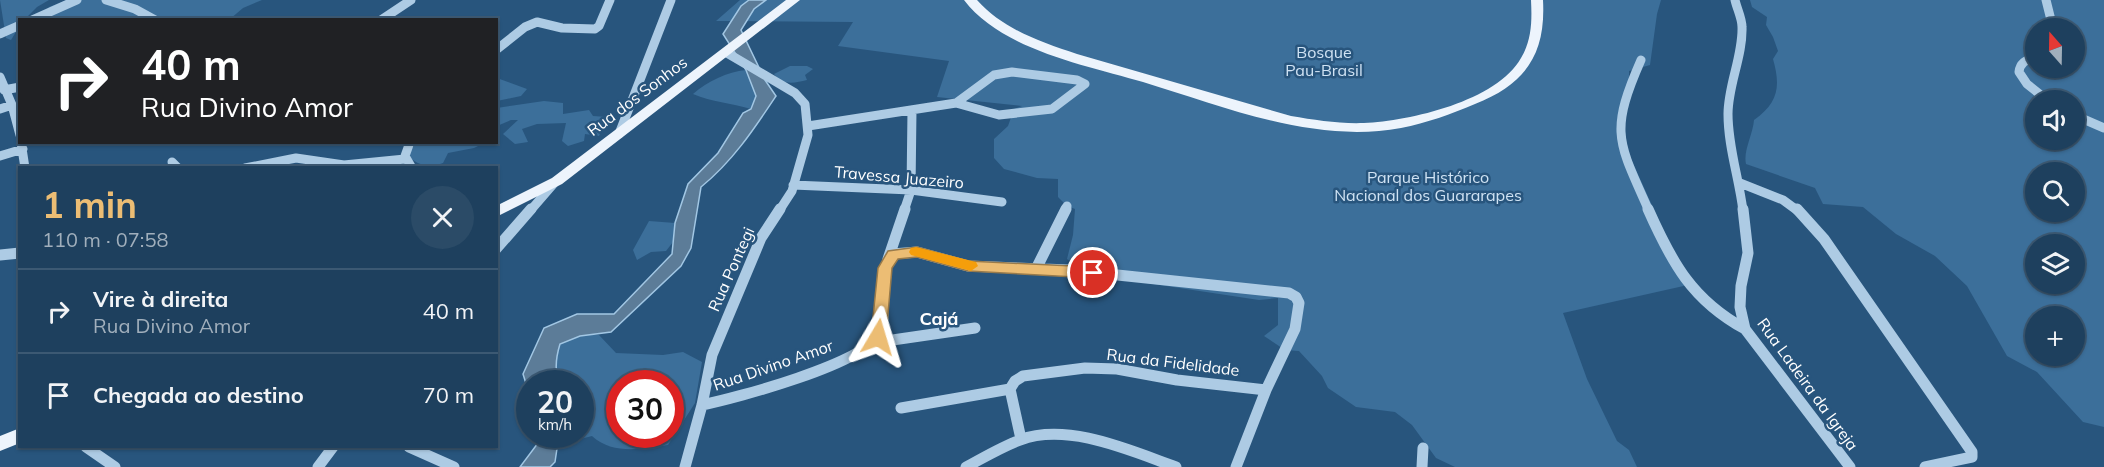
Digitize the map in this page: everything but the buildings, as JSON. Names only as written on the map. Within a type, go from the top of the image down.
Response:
[{"type":"main road","name":"Rua dos Sonhos","points":[[498,211],[557,181],[731,54],[756,30],[794,0]]},
{"type":"main road","points":[[970,0],[982,14],[1007,31],[1039,46],[1272,116],[1315,126],[1352,128],[1398,124],[1431,117],[1457,108],[1500,87],[1524,67],[1529,57],[1539,20],[1537,0]]},
{"type":"main road","points":[[0,444],[18,436]]},
{"type":"street","points":[[36,18],[77,0]]},
{"type":"street","points":[[106,0],[135,9],[151,18]]},
{"type":"street","points":[[384,18],[411,0]]},
{"type":"street","points":[[498,48],[525,27],[537,22],[562,28],[598,28],[610,0]]},
{"type":"street","points":[[620,134],[671,0]]},
{"type":"street","name":"Rua Ladeira da Igreja","points":[[1735,0],[1742,25],[1742,43],[1728,113],[1732,151],[1740,183],[1748,253],[1740,296],[1745,328],[1850,467]]},
{"type":"street","points":[[2046,0],[2050,18]]},
{"type":"street","points":[[0,34],[18,26]]},
{"type":"street","points":[[731,54],[795,93],[805,105],[808,126],[956,103],[999,115],[1052,109],[1085,84],[1077,80],[1012,72],[994,75],[956,103]]},
{"type":"street","points":[[1641,60],[1619,120],[1617,135],[1622,150],[1671,256],[1685,278],[1712,309],[1745,328]]},
{"type":"street","points":[[2025,61],[2019,67],[2019,74],[2025,84],[2033,90]]},
{"type":"street","points":[[0,77],[12,105],[18,128]]},
{"type":"street","points":[[4,90],[18,87]]},
{"type":"street","points":[[0,109],[12,105]]},
{"type":"street","points":[[872,343],[878,337],[882,321],[883,282],[888,260],[911,190],[912,110]]},
{"type":"street","points":[[2085,120],[2104,128]]},
{"type":"street","name":"Rua Pontegi","points":[[685,467],[702,405],[712,355],[752,258],[770,222],[783,205],[793,185],[808,126]]},
{"type":"street","points":[[409,144],[405,159],[410,166]]},
{"type":"street","points":[[0,156],[22,146],[25,166]]},
{"type":"street","points":[[255,166],[296,158],[344,165],[405,159]]},
{"type":"street","points":[[498,247],[557,181]]},
{"type":"street","points":[[1740,183],[1783,200],[1797,209],[1811,224],[1888,328],[1972,452],[1972,457],[1965,460],[1925,467]]},
{"type":"street","name":"Travessa Juazeiro","points":[[793,185],[911,190],[1002,202]]},
{"type":"street","points":[[1035,269],[1067,206]]},
{"type":"street","points":[[888,260],[893,254],[917,252],[968,266],[1035,269],[1289,293],[1296,297],[1299,303],[1295,329],[1266,390],[1236,467]]},
{"type":"street","points":[[0,255],[18,253]]},
{"type":"street","name":"Rua Divino Amor","points":[[702,405],[728,400],[778,384],[832,364],[872,343],[975,328]]},
{"type":"street","name":"Rua da Fidelidade","points":[[901,408],[1010,389],[1015,381],[1023,376],[1085,368],[1118,369],[1177,380],[1266,390]]},
{"type":"street","points":[[1010,389],[1021,439]]},
{"type":"street","points":[[966,467],[1021,439],[1060,434],[1101,440],[1176,467]]},
{"type":"street","points":[[87,448],[115,467]]},
{"type":"street","points":[[318,467],[332,448]]},
{"type":"street","points":[[411,448],[454,467]]},
{"type":"street","points":[[1422,467],[1423,448]]},
{"type":"green space","points":[[0,0],[49,0],[37,7],[26,18],[18,18],[18,29],[11,40],[6,38]]},
{"type":"green space","points":[[67,0],[262,0],[243,8],[231,18],[40,18],[49,7]]},
{"type":"green space","name":"Parque Histórico Nacional dos Guararapes","points":[[740,0],[1661,0],[1650,65],[1629,71],[1629,84],[1618,130],[1688,285],[1563,313],[1587,379],[1617,441],[1629,450],[1637,467],[1455,467],[1436,458],[1412,425],[1395,412],[1356,407],[1328,388],[1322,376],[1299,351],[1285,350],[1264,336],[1278,325],[1278,298],[1259,300],[1087,274],[1067,259],[1073,235],[1075,209],[1067,206],[1058,197],[1058,179],[1037,178],[1004,169],[994,158],[994,139],[1008,126],[1014,109],[1022,106],[937,97],[949,61],[838,46],[853,22],[716,21]]},
{"type":"green space","points":[[1750,0],[2104,0],[2104,427],[2083,422],[2037,372],[2026,366],[2085,366],[2085,306],[2025,306],[2025,366],[2007,356],[1967,286],[1935,256],[1896,234],[1863,207],[1823,204],[1815,188],[1746,164],[1745,159],[1754,120],[1773,101],[1777,86],[1773,59],[1778,51],[1766,25],[1767,17],[1752,7]]},
{"type":"green space","points":[[790,66],[807,66],[813,69],[805,75],[807,80],[798,82],[785,82],[774,74]]},
{"type":"green space","points":[[746,70],[756,95],[751,109],[693,94],[718,78]]},
{"type":"green space","points":[[498,78],[527,89],[521,96],[498,101]]},
{"type":"green space","points":[[544,101],[563,103],[563,114],[589,110],[593,116],[607,117],[599,136],[585,134],[584,141],[568,146],[562,141],[566,123],[537,124],[522,129],[528,142],[515,144],[503,134],[518,120],[511,120],[498,126],[498,108]]},
{"type":"green space","points":[[416,144],[482,144],[474,148],[448,153],[443,163],[437,165],[427,166],[414,161],[405,154]]},
{"type":"green space","points":[[649,221],[675,223],[673,242],[666,251],[651,252],[637,260],[633,250]]},
{"type":"green space","points":[[577,314],[614,315],[581,335],[599,335],[616,353],[663,355],[683,352],[702,362],[695,403],[684,420],[684,370],[606,370],[606,445],[594,438],[594,370],[554,370],[550,328]]},
{"type":"shaded area","points":[[749,0],[766,0],[754,9],[741,30],[765,80],[776,96],[733,155],[701,187],[691,248],[681,266],[611,332],[580,336],[560,344],[557,370],[525,370],[544,328],[577,314],[614,314],[672,254],[675,223],[688,184],[718,153],[743,113],[751,109],[756,96],[746,70],[723,34],[741,6]]},
{"type":"shaded area","points":[[534,448],[557,448],[555,462],[550,467],[520,467]]},
{"type":"slow traffic","points":[[916,252],[971,266]]},
{"type":"district","name":"Cajá","points":[[939,318]]},
{"type":"route","points":[[878,337],[882,321],[885,268],[893,254],[917,252],[968,266],[1093,273]]},
{"type":"park label","name":"Bosque Pau-Brasil","points":[[1324,61]]}]
